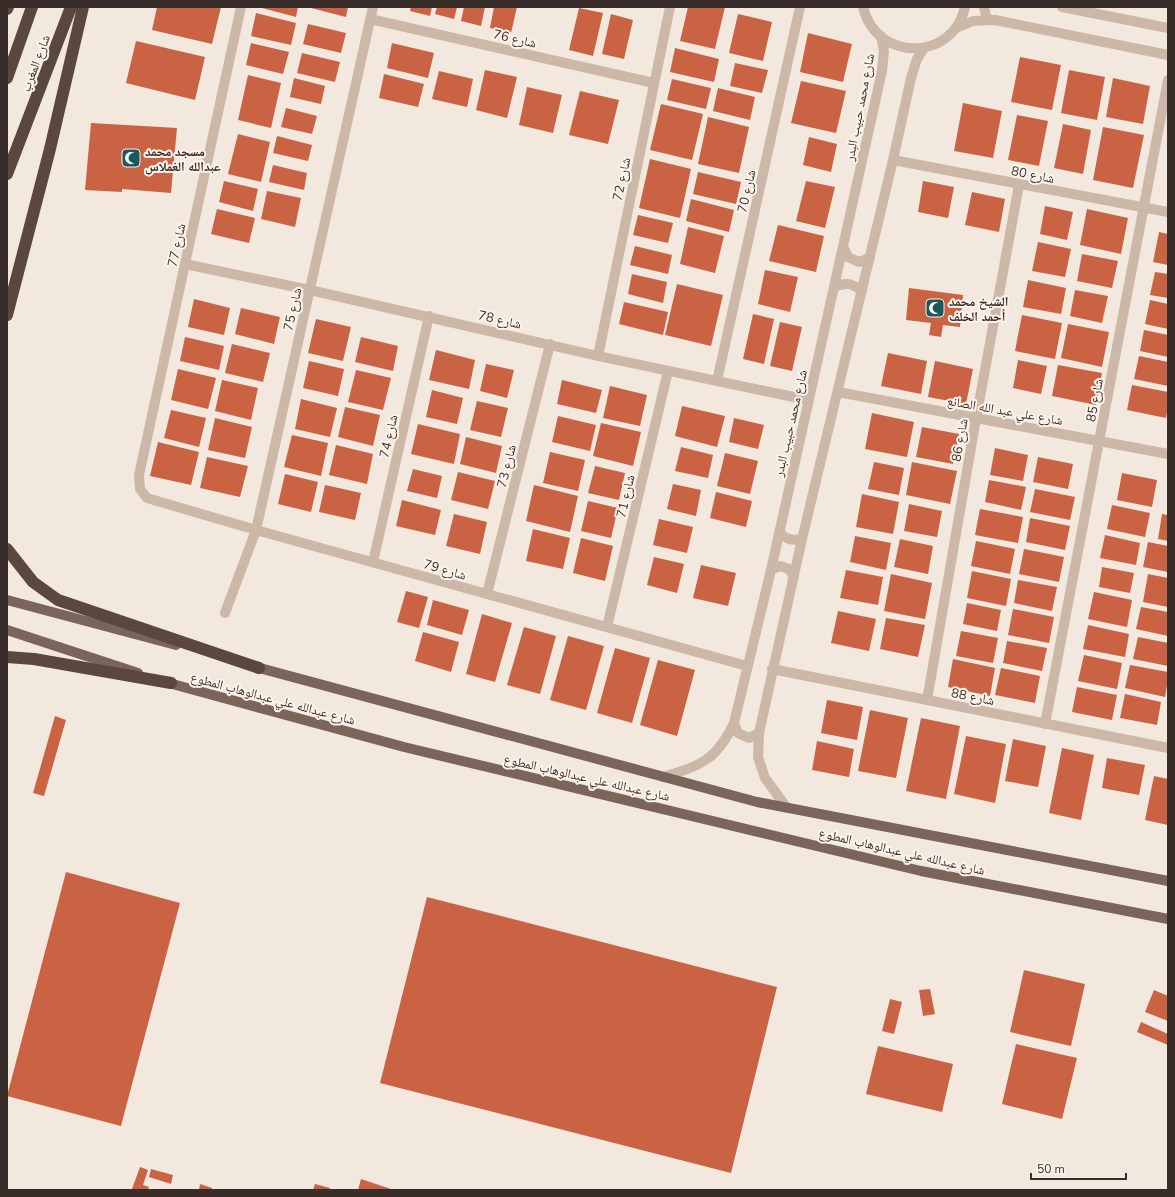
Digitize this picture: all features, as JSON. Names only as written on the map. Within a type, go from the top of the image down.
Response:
[{"type":"highway","name":"شارع المغرب","points":[[7,78],[32,7]]},
{"type":"highway","name":"شارع المغرب","points":[[7,174],[71,7]]},
{"type":"highway","points":[[7,315],[50,149],[83,7]]},
{"type":"highway","points":[[7,549],[33,582],[58,600],[259,668]]},
{"type":"highway","points":[[7,657],[34,659],[171,683]]},
{"type":"main road","name":"شارع عبدالله علي عبدالوهاب المطوع","points":[[7,600],[756,802],[1168,881]]},
{"type":"main road","name":"شارع عبدالله علي عبدالوهاب المطوع","points":[[7,630],[171,683],[404,747],[921,871],[1168,919]]},
{"type":"street","name":"شارع 77","points":[[140,489],[139,475],[241,7]]},
{"type":"street","name":"شارع 75","points":[[225,613],[256,530],[373,7]]},
{"type":"street","name":"شارع 72","points":[[598,356],[670,7]]},
{"type":"street","name":"شارع 70","points":[[717,381],[800,7]]},
{"type":"street","points":[[864,7],[869,21],[881,36],[897,46],[906,48],[924,48],[938,43],[951,34],[961,20],[965,7]]},
{"type":"street","points":[[984,7],[986,16],[989,20]]},
{"type":"street","points":[[1062,7],[1168,28]]},
{"type":"street","name":"شارع 76","points":[[370,19],[654,83]]},
{"type":"street","points":[[956,28],[973,21],[989,20],[1168,55]]},
{"type":"street","name":"شارع محمد حبيب البدر","points":[[663,777],[693,767],[712,756],[726,739],[734,723],[771,570],[778,532],[884,63],[884,51],[881,36]]},
{"type":"street","points":[[787,808],[765,778],[758,757],[759,733],[802,539],[870,258],[912,72],[917,59],[924,48]]},
{"type":"street","name":"شارع 85","points":[[1045,724],[1168,80]]},
{"type":"street","name":"شارع 80","points":[[893,160],[1168,212]]},
{"type":"street","name":"شارع 86","points":[[927,700],[1019,185]]},
{"type":"street","points":[[843,246],[848,257],[859,262],[870,258]]},
{"type":"street","name":"شارع 78","points":[[185,264],[428,316],[598,356],[808,400]]},
{"type":"street","points":[[834,287],[843,283],[854,285],[862,290]]},
{"type":"street","name":"شارع 74","points":[[373,562],[428,316]]},
{"type":"street","name":"شارع 73","points":[[487,594],[550,344]]},
{"type":"street","name":"شارع 71","points":[[607,627],[668,371]]},
{"type":"street","name":"شارع علي عبد الله الصانع","points":[[838,392],[1168,454]]},
{"type":"street","name":"شارع 79","points":[[140,489],[147,498],[256,530],[747,666]]},
{"type":"street","points":[[778,532],[785,538],[793,541],[802,539]]},
{"type":"street","points":[[771,570],[780,566],[789,569],[794,578]]},
{"type":"street","name":"شارع 88","points":[[772,669],[1045,724],[1168,746]]},
{"type":"street","points":[[734,723],[738,733],[749,738],[759,733]]},
{"type":"building","points":[[157,7],[221,7],[212,44],[152,30]]},
{"type":"building","points":[[258,7],[298,7],[296,17]]},
{"type":"building","points":[[307,7],[348,7],[346,17]]},
{"type":"building","points":[[411,7],[432,7],[430,16],[410,11]]},
{"type":"building","points":[[437,7],[457,7],[454,19],[435,14]]},
{"type":"building","points":[[464,7],[485,7],[481,26],[461,21]]},
{"type":"building","points":[[494,7],[517,7],[511,33],[490,28]]},
{"type":"building","points":[[688,7],[725,7],[715,49],[680,41]]},
{"type":"building","points":[[579,8],[603,13],[593,56],[569,50]]},
{"type":"building","points":[[256,13],[296,23],[291,45],[251,36]]},
{"type":"building","points":[[611,14],[633,20],[624,59],[602,54]]},
{"type":"building","points":[[738,14],[772,22],[763,61],[729,53]]},
{"type":"building","points":[[308,24],[346,33],[341,53],[303,44]]},
{"type":"building","points":[[808,33],[852,44],[843,82],[800,72]]},
{"type":"building","points":[[136,41],[205,57],[195,100],[126,83]]},
{"type":"building","points":[[251,43],[289,52],[283,74],[246,65]]},
{"type":"building","points":[[392,43],[434,53],[428,78],[387,68]]},
{"type":"building","points":[[675,48],[719,59],[714,82],[670,72]]},
{"type":"building","points":[[302,53],[340,62],[335,82],[297,73]]},
{"type":"building","points":[[1020,57],[1061,65],[1052,110],[1011,102]]},
{"type":"building","points":[[735,63],[768,70],[762,93],[730,86]]},
{"type":"building","points":[[485,70],[517,77],[507,118],[476,110]]},
{"type":"building","points":[[1069,70],[1105,77],[1097,120],[1061,113]]},
{"type":"building","points":[[439,71],[473,79],[467,107],[432,99]]},
{"type":"building","points":[[384,74],[424,84],[418,107],[379,98]]},
{"type":"building","points":[[248,75],[281,83],[271,128],[238,120]]},
{"type":"building","points":[[294,78],[325,86],[321,104],[290,97]]},
{"type":"building","points":[[1113,78],[1150,86],[1143,124],[1106,117]]},
{"type":"building","points":[[672,79],[711,88],[706,109],[667,100]]},
{"type":"building","points":[[801,81],[846,91],[836,133],[791,123]]},
{"type":"building","points":[[527,87],[562,95],[553,133],[519,125]]},
{"type":"building","points":[[718,88],[755,97],[750,120],[713,111]]},
{"type":"building","points":[[580,91],[619,100],[608,144],[569,135]]},
{"type":"building","points":[[963,103],[1002,111],[993,158],[954,151]]},
{"type":"building","points":[[661,104],[703,114],[692,160],[650,150]]},
{"type":"building","points":[[286,108],[317,116],[312,134],[281,127]]},
{"type":"building","points":[[1017,115],[1048,121],[1039,166],[1008,160]]},
{"type":"building","points":[[708,117],[749,127],[739,173],[698,164]]},
{"type":"building","name":"مسجد محمد عبدالله الغملاس","points":[[91,123],[177,128],[171,193],[122,189],[122,192],[85,190]]},
{"type":"building","points":[[1063,124],[1091,130],[1083,174],[1054,168]]},
{"type":"building","points":[[1103,127],[1144,135],[1133,188],[1093,180]]},
{"type":"building","points":[[238,134],[270,142],[261,182],[228,174]]},
{"type":"building","points":[[277,136],[312,145],[308,161],[273,153]]},
{"type":"building","points":[[809,137],[837,144],[831,172],[803,165]]},
{"type":"building","points":[[650,159],[691,169],[680,218],[639,208]]},
{"type":"building","points":[[273,165],[307,173],[304,190],[269,182]]},
{"type":"building","points":[[698,172],[741,182],[736,204],[693,194]]},
{"type":"building","points":[[224,181],[258,189],[253,211],[219,202]]},
{"type":"building","points":[[806,181],[835,187],[825,228],[796,221]]},
{"type":"building","points":[[923,181],[954,187],[948,218],[918,212]]},
{"type":"building","points":[[267,191],[301,198],[295,227],[261,219]]},
{"type":"building","points":[[972,192],[1005,199],[999,232],[965,225]]},
{"type":"building","points":[[691,199],[734,210],[729,232],[686,221]]},
{"type":"building","points":[[1045,206],[1073,212],[1067,240],[1040,234]]},
{"type":"building","points":[[217,209],[255,218],[249,243],[211,234]]},
{"type":"building","points":[[1087,209],[1128,218],[1121,254],[1080,245]]},
{"type":"building","points":[[638,215],[673,223],[668,243],[633,235]]},
{"type":"building","points":[[778,225],[824,236],[816,272],[769,261]]},
{"type":"building","points":[[688,227],[724,236],[715,273],[680,264]]},
{"type":"building","points":[[1159,232],[1168,234],[1168,265],[1153,262]]},
{"type":"building","points":[[1038,242],[1071,249],[1065,277],[1032,271]]},
{"type":"building","points":[[635,246],[672,255],[668,274],[630,265]]},
{"type":"building","points":[[1082,254],[1118,261],[1112,288],[1077,281]]},
{"type":"building","points":[[765,270],[798,277],[790,312],[758,304]]},
{"type":"building","points":[[1155,272],[1168,274],[1168,298],[1150,295]]},
{"type":"building","points":[[632,274],[667,282],[663,303],[628,294]]},
{"type":"building","points":[[1028,280],[1066,288],[1061,314],[1023,307]]},
{"type":"building","points":[[677,284],[723,295],[711,346],[665,335]]},
{"type":"building","name":"الشيخ محمد أحمد الخلف","points":[[909,288],[963,295],[960,327],[943,325],[941,337],[929,335],[931,323],[906,320]]},
{"type":"building","points":[[1075,290],[1108,296],[1102,323],[1070,316]]},
{"type":"building","points":[[194,299],[230,308],[224,335],[188,327]]},
{"type":"building","points":[[1150,300],[1168,304],[1168,329],[1145,324]]},
{"type":"building","points":[[624,302],[668,312],[663,335],[619,324]]},
{"type":"building","points":[[241,308],[280,317],[274,344],[235,334]]},
{"type":"building","points":[[753,314],[774,319],[764,364],[743,359]]},
{"type":"building","points":[[1022,315],[1062,323],[1055,359],[1015,351]]},
{"type":"building","points":[[316,319],[351,327],[343,361],[308,353]]},
{"type":"building","points":[[780,322],[802,327],[792,371],[770,366]]},
{"type":"building","points":[[1068,324],[1109,332],[1102,367],[1061,358]]},
{"type":"building","points":[[1144,330],[1168,335],[1168,357],[1140,351]]},
{"type":"building","points":[[185,337],[224,346],[219,370],[180,361]]},
{"type":"building","points":[[361,337],[398,346],[393,371],[355,362]]},
{"type":"building","points":[[232,344],[270,353],[263,382],[225,373]]},
{"type":"building","points":[[436,350],[475,360],[469,389],[429,380]]},
{"type":"building","points":[[888,353],[927,361],[921,394],[881,386]]},
{"type":"building","points":[[1139,356],[1168,362],[1168,386],[1134,379]]},
{"type":"building","points":[[1018,360],[1047,366],[1041,394],[1013,388]]},
{"type":"building","points":[[309,361],[344,369],[338,396],[303,388]]},
{"type":"building","points":[[935,361],[973,369],[966,404],[928,397]]},
{"type":"building","points":[[486,364],[514,370],[507,398],[480,391]]},
{"type":"building","points":[[1058,365],[1102,373],[1096,405],[1052,396]]},
{"type":"building","points":[[178,369],[216,378],[208,409],[171,400]]},
{"type":"building","points":[[356,370],[391,378],[383,410],[348,402]]},
{"type":"building","points":[[222,380],[258,388],[251,420],[215,411]]},
{"type":"building","points":[[562,380],[602,390],[596,413],[557,404]]},
{"type":"building","points":[[1132,385],[1168,392],[1166,418],[1127,410]]},
{"type":"building","points":[[610,386],[647,395],[640,426],[603,418]]},
{"type":"building","points":[[432,390],[463,398],[457,424],[426,417]]},
{"type":"building","points":[[301,399],[337,408],[330,437],[295,429]]},
{"type":"building","points":[[477,401],[508,408],[501,437],[470,430]]},
{"type":"building","points":[[682,406],[725,416],[717,447],[675,436]]},
{"type":"building","points":[[345,407],[380,415],[373,446],[338,437]]},
{"type":"building","points":[[171,410],[206,418],[199,447],[164,438]]},
{"type":"building","points":[[872,413],[914,422],[907,457],[865,449]]},
{"type":"building","points":[[558,416],[596,425],[590,451],[552,442]]},
{"type":"building","points":[[215,418],[252,427],[245,458],[208,450]]},
{"type":"building","points":[[734,418],[764,425],[758,449],[729,442]]},
{"type":"building","points":[[601,423],[641,432],[633,466],[593,456]]},
{"type":"building","points":[[418,424],[460,434],[454,464],[411,454]]},
{"type":"building","points":[[922,427],[959,434],[953,464],[916,457]]},
{"type":"building","points":[[292,435],[328,443],[321,476],[284,467]]},
{"type":"building","points":[[466,437],[502,446],[496,473],[460,464]]},
{"type":"building","points":[[158,442],[199,452],[191,485],[150,476]]},
{"type":"building","points":[[336,445],[373,454],[367,484],[329,475]]},
{"type":"building","points":[[681,447],[713,455],[708,478],[675,471]]},
{"type":"building","points":[[995,448],[1028,455],[1023,481],[990,475]]},
{"type":"building","points":[[550,452],[585,460],[578,491],[543,483]]},
{"type":"building","points":[[725,453],[758,461],[750,494],[717,486]]},
{"type":"building","points":[[207,457],[248,466],[240,497],[200,488]]},
{"type":"building","points":[[1038,457],[1073,464],[1068,489],[1033,482]]},
{"type":"building","points":[[874,462],[904,468],[899,495],[868,489]]},
{"type":"building","points":[[912,462],[957,471],[950,504],[906,495]]},
{"type":"building","points":[[595,466],[625,473],[619,500],[588,493]]},
{"type":"building","points":[[413,469],[442,476],[437,498],[407,491]]},
{"type":"building","points":[[458,472],[495,481],[488,509],[451,500]]},
{"type":"building","points":[[1122,473],[1157,480],[1152,507],[1117,500]]},
{"type":"building","points":[[285,474],[318,482],[311,512],[278,504]]},
{"type":"building","points":[[989,480],[1026,487],[1021,510],[985,502]]},
{"type":"building","points":[[673,484],[701,490],[696,516],[667,509]]},
{"type":"building","points":[[325,485],[361,493],[355,520],[319,512]]},
{"type":"building","points":[[534,485],[578,496],[570,532],[526,521]]},
{"type":"building","points":[[1035,489],[1075,497],[1070,520],[1030,512]]},
{"type":"building","points":[[716,492],[752,501],[746,527],[710,518]]},
{"type":"building","points":[[862,494],[899,502],[893,534],[856,527]]},
{"type":"building","points":[[402,500],[441,510],[435,535],[396,526]]},
{"type":"building","points":[[588,501],[618,508],[611,538],[581,531]]},
{"type":"building","points":[[909,504],[942,511],[937,537],[904,531]]},
{"type":"building","points":[[1112,505],[1150,513],[1145,537],[1107,529]]},
{"type":"building","points":[[980,509],[1023,517],[1018,543],[975,535]]},
{"type":"building","points":[[454,514],[487,522],[480,554],[446,546]]},
{"type":"building","points":[[1162,514],[1168,515],[1168,541],[1158,539]]},
{"type":"building","points":[[1030,518],[1070,526],[1065,550],[1026,542]]},
{"type":"building","points":[[659,519],[693,527],[687,553],[653,545]]},
{"type":"building","points":[[533,529],[570,538],[563,569],[526,561]]},
{"type":"building","points":[[1105,535],[1140,543],[1136,565],[1100,558]]},
{"type":"building","points":[[855,536],[891,543],[886,570],[850,562]]},
{"type":"building","points":[[581,538],[613,546],[605,581],[573,573]]},
{"type":"building","points":[[900,539],[933,546],[928,574],[894,567]]},
{"type":"building","points":[[976,541],[1015,549],[1010,574],[971,566]]},
{"type":"building","points":[[1148,542],[1168,546],[1168,572],[1143,567]]},
{"type":"building","points":[[1024,549],[1064,557],[1059,582],[1019,574]]},
{"type":"building","points":[[654,557],[684,564],[677,593],[647,585]]},
{"type":"building","points":[[701,565],[736,573],[728,606],[693,598]]},
{"type":"building","points":[[1102,567],[1134,573],[1130,593],[1099,587]]},
{"type":"building","points":[[846,570],[883,577],[878,605],[840,598]]},
{"type":"building","points":[[972,571],[1011,579],[1006,606],[967,598]]},
{"type":"building","points":[[891,574],[932,583],[925,619],[884,611]]},
{"type":"building","points":[[1148,574],[1168,578],[1168,607],[1143,602]]},
{"type":"building","points":[[1018,580],[1057,587],[1052,611],[1014,603]]},
{"type":"building","points":[[406,591],[428,597],[419,628],[397,622]]},
{"type":"building","points":[[1094,592],[1132,600],[1127,627],[1088,619]]},
{"type":"building","points":[[433,600],[469,610],[462,635],[427,625]]},
{"type":"building","points":[[967,603],[1001,610],[997,631],[963,624]]},
{"type":"building","points":[[1141,607],[1168,612],[1168,636],[1136,629]]},
{"type":"building","points":[[1013,609],[1054,617],[1049,643],[1008,635]]},
{"type":"building","points":[[838,611],[876,619],[869,651],[831,643]]},
{"type":"building","points":[[482,614],[512,623],[495,682],[466,674]]},
{"type":"building","points":[[886,618],[925,625],[918,657],[880,649]]},
{"type":"building","points":[[1088,625],[1129,634],[1125,657],[1083,649]]},
{"type":"building","points":[[524,627],[556,636],[540,694],[507,685]]},
{"type":"building","points":[[961,631],[998,638],[993,663],[956,656]]},
{"type":"building","points":[[423,632],[459,642],[451,672],[415,661]]},
{"type":"building","points":[[568,636],[604,646],[586,710],[550,700]]},
{"type":"building","points":[[1138,637],[1168,643],[1168,666],[1133,659]]},
{"type":"building","points":[[1007,641],[1047,648],[1042,671],[1003,663]]},
{"type":"building","points":[[615,648],[650,658],[632,723],[597,713]]},
{"type":"building","points":[[1084,655],[1122,663],[1117,689],[1078,681]]},
{"type":"building","points":[[953,659],[995,668],[990,696],[948,687]]},
{"type":"building","points":[[658,660],[695,670],[677,736],[640,725]]},
{"type":"building","points":[[1130,665],[1168,672],[1165,697],[1125,688]]},
{"type":"building","points":[[1001,668],[1040,676],[1035,703],[995,695]]},
{"type":"building","points":[[1077,687],[1117,695],[1112,720],[1072,712]]},
{"type":"building","points":[[1125,694],[1161,702],[1157,725],[1120,718]]},
{"type":"building","points":[[827,700],[863,707],[857,740],[821,733]]},
{"type":"building","points":[[870,710],[908,718],[896,778],[858,771]]},
{"type":"building","points":[[55,716],[66,720],[44,796],[33,793]]},
{"type":"building","points":[[921,718],[960,726],[946,799],[906,791]]},
{"type":"building","points":[[966,736],[1006,744],[995,803],[954,794]]},
{"type":"building","points":[[1013,739],[1046,746],[1038,787],[1005,781]]},
{"type":"building","points":[[817,741],[854,749],[849,777],[812,770]]},
{"type":"building","points":[[1062,748],[1094,755],[1081,820],[1049,813]]},
{"type":"building","points":[[1107,758],[1145,765],[1139,795],[1102,788]]},
{"type":"building","points":[[1154,776],[1168,779],[1168,825],[1145,820]]},
{"type":"building","points":[[66,872],[180,903],[121,1126],[7,1096]]},
{"type":"building","points":[[427,897],[777,987],[731,1173],[380,1083]]},
{"type":"building","points":[[1024,970],[1085,984],[1071,1046],[1010,1032]]},
{"type":"building","points":[[930,989],[935,1014],[923,1016],[919,990]]},
{"type":"building","points":[[1154,990],[1168,996],[1168,1021],[1145,1012]]},
{"type":"building","points":[[890,999],[902,1002],[894,1034],[882,1031]]},
{"type":"building","points":[[1141,1022],[1168,1034],[1168,1045],[1137,1032]]},
{"type":"building","points":[[1016,1044],[1077,1058],[1062,1119],[1002,1104]]},
{"type":"building","points":[[878,1046],[953,1064],[942,1112],[866,1094]]},
{"type":"building","points":[[140,1167],[148,1170],[143,1185],[149,1187],[148,1190],[132,1189]]},
{"type":"building","points":[[151,1169],[173,1175],[171,1184],[149,1177]]},
{"type":"building","points":[[361,1179],[394,1190],[358,1190]]},
{"type":"building","points":[[200,1184],[212,1188],[212,1190],[199,1190]]},
{"type":"building","points":[[315,1184],[330,1188],[329,1190],[313,1190]]},
{"type":"place","name":"مسجد محمد عبدالله الغملاس","points":[[131,158]]},
{"type":"place","name":"الشيخ محمد أحمد الخلف","points":[[935,308]]}]
